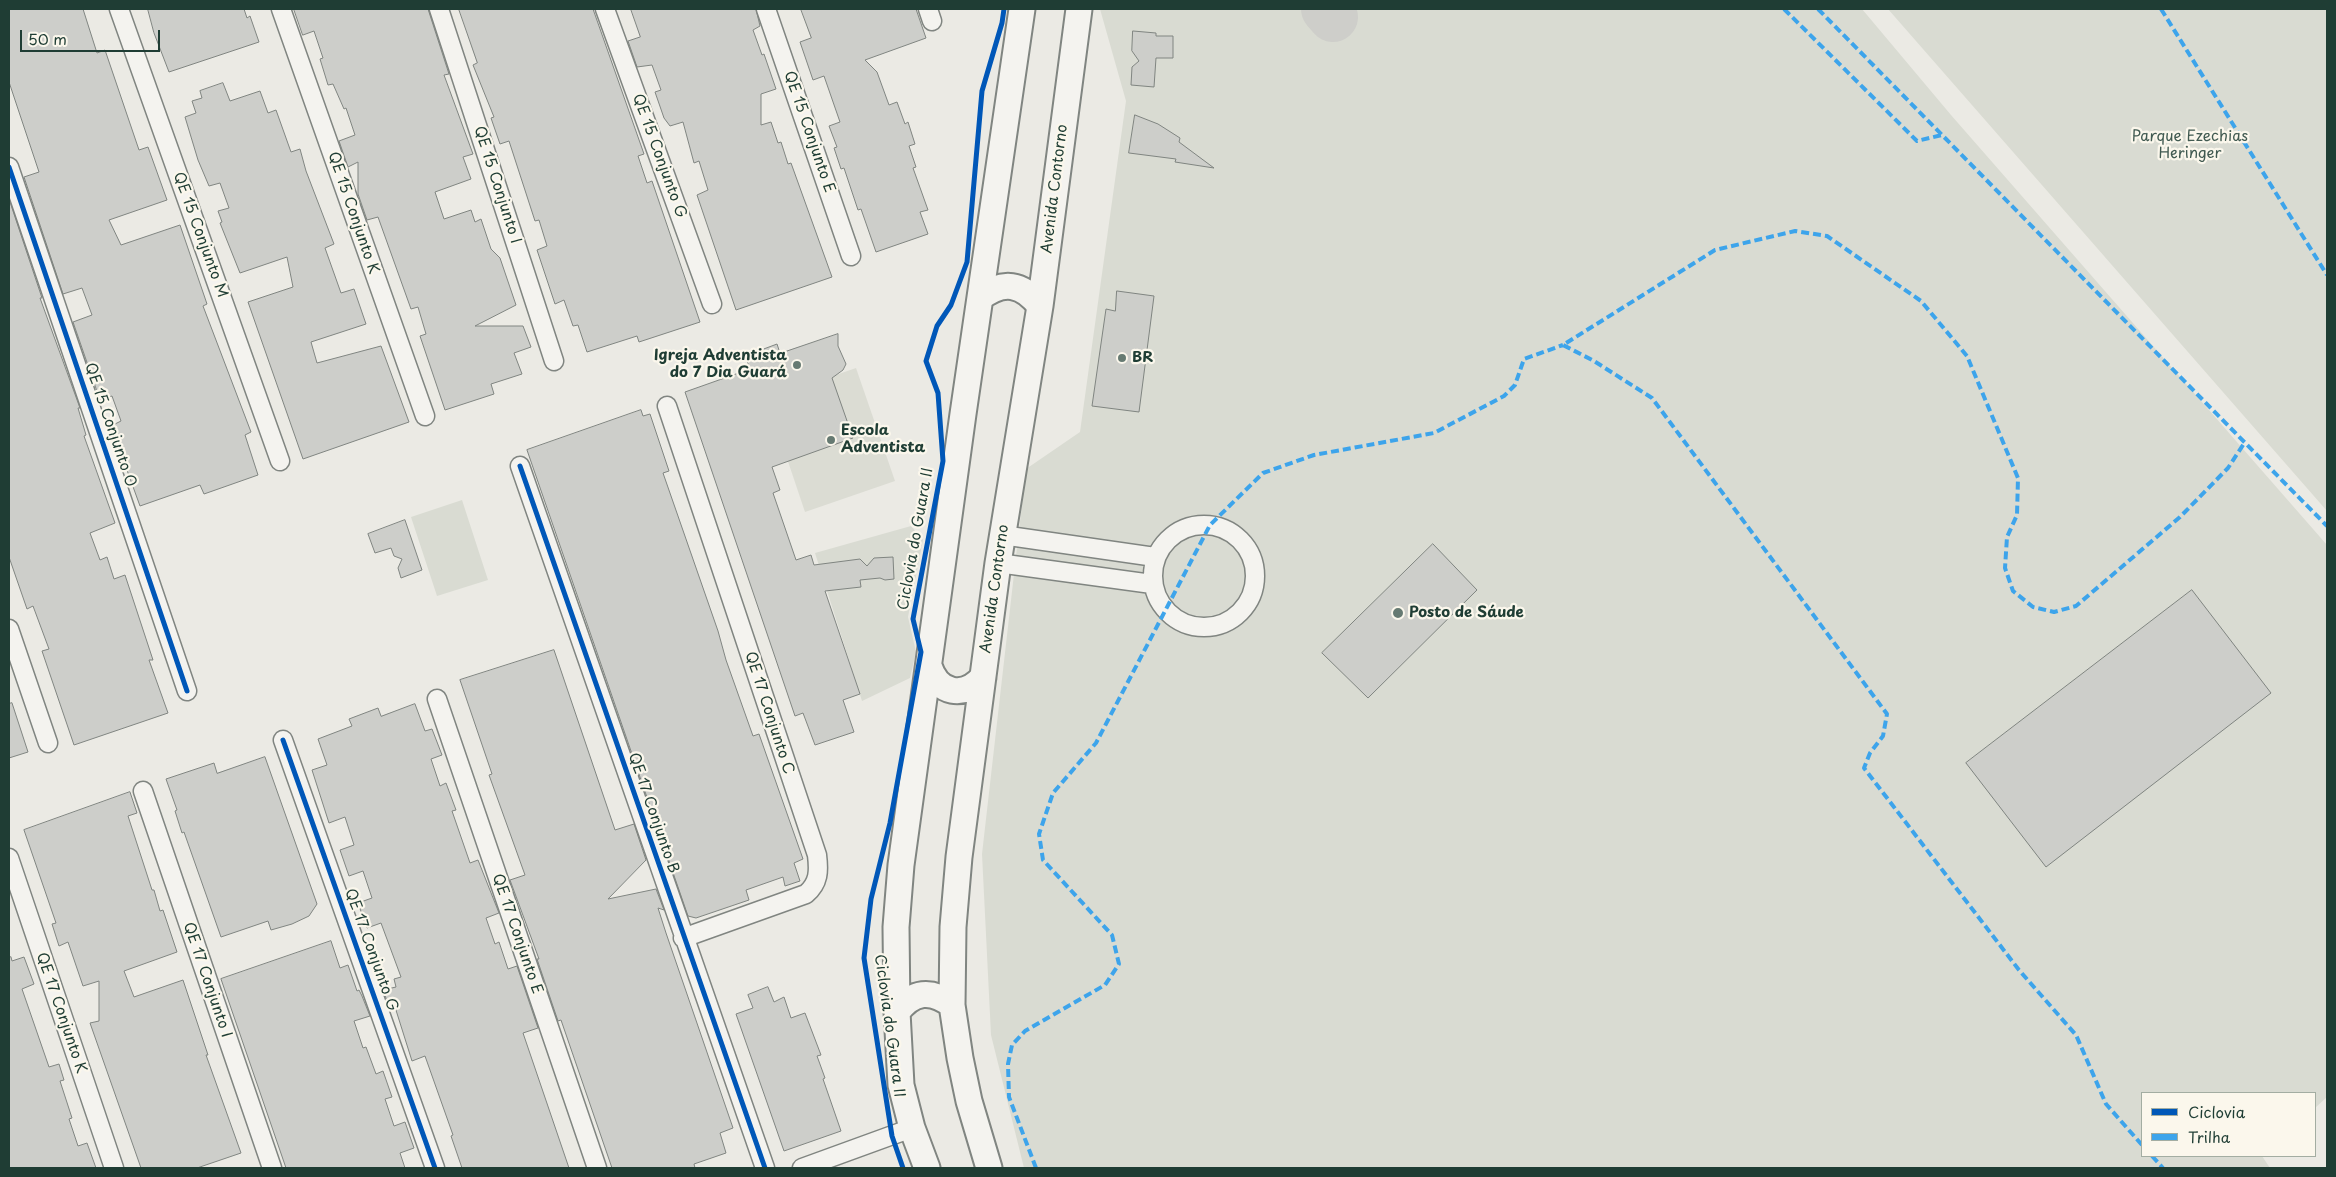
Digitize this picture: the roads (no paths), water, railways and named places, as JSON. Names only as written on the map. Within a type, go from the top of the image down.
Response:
[{"type":"main road","points":[[927,1168],[912,1128],[901,1085],[896,1012],[896,927],[901,865],[1022,9]]},
{"type":"main road","name":"Avenida Contorno","points":[[990,1168],[969,1101],[952,1005],[953,927],[958,857],[1002,535],[1040,306],[1079,9]]},
{"type":"main road","points":[[980,298],[991,289],[1005,286],[1019,288],[1031,295],[1040,306]]},
{"type":"main road","points":[[929,666],[938,684],[952,690],[967,689],[983,677]]},
{"type":"main road","points":[[896,1012],[905,1002],[916,996],[929,994],[942,997],[952,1005]]},
{"type":"street","name":"QE 15 Conjunto M","points":[[120,9],[280,461]]},
{"type":"street","name":"QE 15 Conjunto K","points":[[282,9],[426,416]]},
{"type":"street","name":"QE 15 Conjunto I","points":[[439,9],[554,361]]},
{"type":"street","name":"QE 15 Conjunto G","points":[[605,9],[712,304]]},
{"type":"street","name":"QE 15 Conjunto E","points":[[766,9],[851,256]]},
{"type":"street","name":"QE 15 Conjunto O","points":[[9,167],[187,691]]},
{"type":"street","name":"QE 17 Conjunto C","points":[[667,406],[817,856],[819,868],[814,888],[806,894],[683,938]]},
{"type":"street","name":"QE 17 Conjunto B","points":[[520,466],[683,938],[765,1168]]},
{"type":"street","points":[[1210,525],[1218,527],[1240,539],[1250,553],[1255,568],[1255,585],[1249,601],[1240,614],[1226,623],[1210,628],[1193,627],[1178,621],[1165,611],[1156,597],[1152,584],[1155,557],[1165,542],[1178,531],[1193,526],[1210,525]]},
{"type":"street","points":[[1002,535],[1155,557]]},
{"type":"street","points":[[998,564],[1152,584]]},
{"type":"street","points":[[9,629],[48,743]]},
{"type":"street","name":"QE 17 Conjunto E","points":[[437,699],[597,1168]]},
{"type":"street","name":"QE 17 Conjunto G","points":[[283,740],[435,1168]]},
{"type":"street","name":"QE 17 Conjunto I","points":[[143,792],[272,1168]]},
{"type":"street","name":"QE 17 Conjunto K","points":[[9,858],[114,1168]]},
{"type":"street","points":[[802,1168],[839,1162],[912,1128]]},
{"type":"place","name":"BR","points":[[1122,358]]},
{"type":"place","name":"Igreja Adventista do 7 Dia Guará","points":[[797,365]]},
{"type":"place","name":"Escola Adventista","points":[[831,440]]},
{"type":"place","name":"Posto de Sáude","points":[[1398,613]]},
{"type":"park label","name":"Parque Ezechias Heringer","points":[[2190,146]]}]
